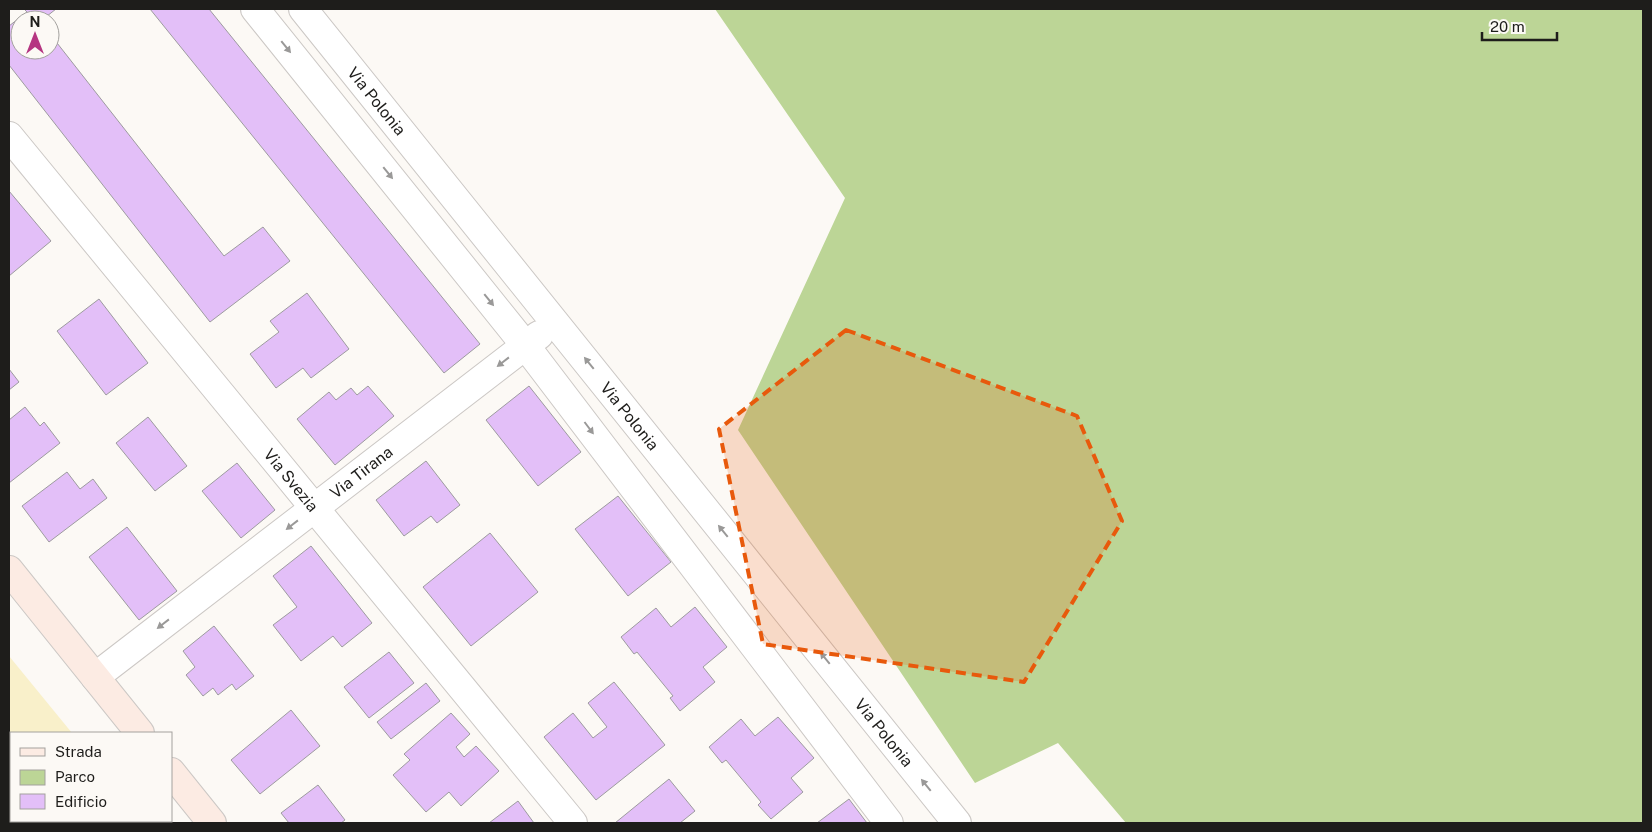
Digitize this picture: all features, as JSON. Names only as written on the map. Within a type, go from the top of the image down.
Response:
[{"type":"main road","points":[[9,570],[139,732]]},
{"type":"main road","points":[[172,773],[212,823]]},
{"type":"street","points":[[255,9],[526,345],[889,823]]},
{"type":"street","name":"Via Polonia","points":[[303,9],[557,324],[945,819]]},
{"type":"street","name":"Via Svezia","points":[[9,136],[574,823]]},
{"type":"street","name":"Via Tirana","points":[[95,676],[526,345],[557,324]]},
{"type":"highlighted area","points":[[846,330],[1077,416],[1122,521],[1024,682],[763,644],[719,429]]},
{"type":"green space","points":[[715,9],[1643,9],[1643,823],[1126,823],[1058,743],[975,783],[738,430],[845,198]]},
{"type":"sand","points":[[9,656],[71,732],[10,732],[10,822],[145,823],[9,823]]},
{"type":"building","points":[[24,9],[56,9],[55,10]]},
{"type":"building","points":[[150,9],[209,9],[480,344],[444,373]]},
{"type":"building","points":[[9,26],[10,60],[60,60],[60,47],[224,256],[263,227],[290,261],[210,322],[9,65]]},
{"type":"building","points":[[9,191],[51,241],[9,276]]},
{"type":"building","points":[[307,293],[349,349],[311,378],[303,368],[276,388],[250,354],[279,332],[270,321]]},
{"type":"building","points":[[99,299],[148,363],[106,395],[57,331]]},
{"type":"building","points":[[9,369],[19,382],[9,390]]},
{"type":"building","points":[[368,386],[394,416],[335,465],[297,419],[329,392],[336,400],[351,388],[357,395]]},
{"type":"building","points":[[529,386],[581,452],[538,486],[486,420]]},
{"type":"building","points":[[25,407],[40,426],[44,422],[60,443],[9,483],[9,420]]},
{"type":"building","points":[[148,417],[187,466],[155,491],[116,443]]},
{"type":"building","points":[[426,461],[460,505],[437,523],[431,516],[404,536],[376,500]]},
{"type":"building","points":[[237,463],[275,510],[241,538],[202,491]]},
{"type":"building","points":[[67,472],[80,489],[93,479],[107,498],[49,542],[22,506]]},
{"type":"building","points":[[618,496],[671,562],[628,596],[575,529]]},
{"type":"building","points":[[127,527],[177,591],[139,620],[89,557]]},
{"type":"building","points":[[490,533],[538,592],[471,646],[423,587]]},
{"type":"building","points":[[311,546],[372,623],[342,647],[333,636],[301,661],[273,625],[297,607],[273,576]]},
{"type":"building","points":[[695,607],[727,647],[703,667],[715,682],[680,711],[670,698],[673,696],[637,652],[634,654],[621,637],[656,608],[671,627]]},
{"type":"building","points":[[214,626],[254,676],[236,690],[232,684],[218,695],[213,688],[203,696],[186,675],[195,667],[183,651]]},
{"type":"building","points":[[389,652],[414,683],[369,718],[344,687]]},
{"type":"building","points":[[614,682],[665,745],[596,800],[544,737],[573,713],[593,738],[607,727],[588,703]]},
{"type":"building","points":[[426,683],[440,701],[391,739],[377,722]]},
{"type":"building","points":[[291,710],[320,746],[260,794],[231,760]]},
{"type":"building","points":[[451,713],[470,734],[456,747],[464,757],[476,746],[499,771],[461,806],[449,792],[426,812],[393,775],[410,760],[404,754]]},
{"type":"building","points":[[778,717],[814,758],[791,778],[803,792],[771,819],[758,805],[761,802],[726,760],[722,763],[709,747],[741,719],[755,736]]},
{"type":"building","points":[[669,779],[695,811],[680,823],[615,823]]},
{"type":"building","points":[[318,785],[345,820],[341,823],[289,823],[281,813]]},
{"type":"building","points":[[849,799],[867,823],[817,823]]},
{"type":"building","points":[[518,801],[534,823],[489,823]]}]
